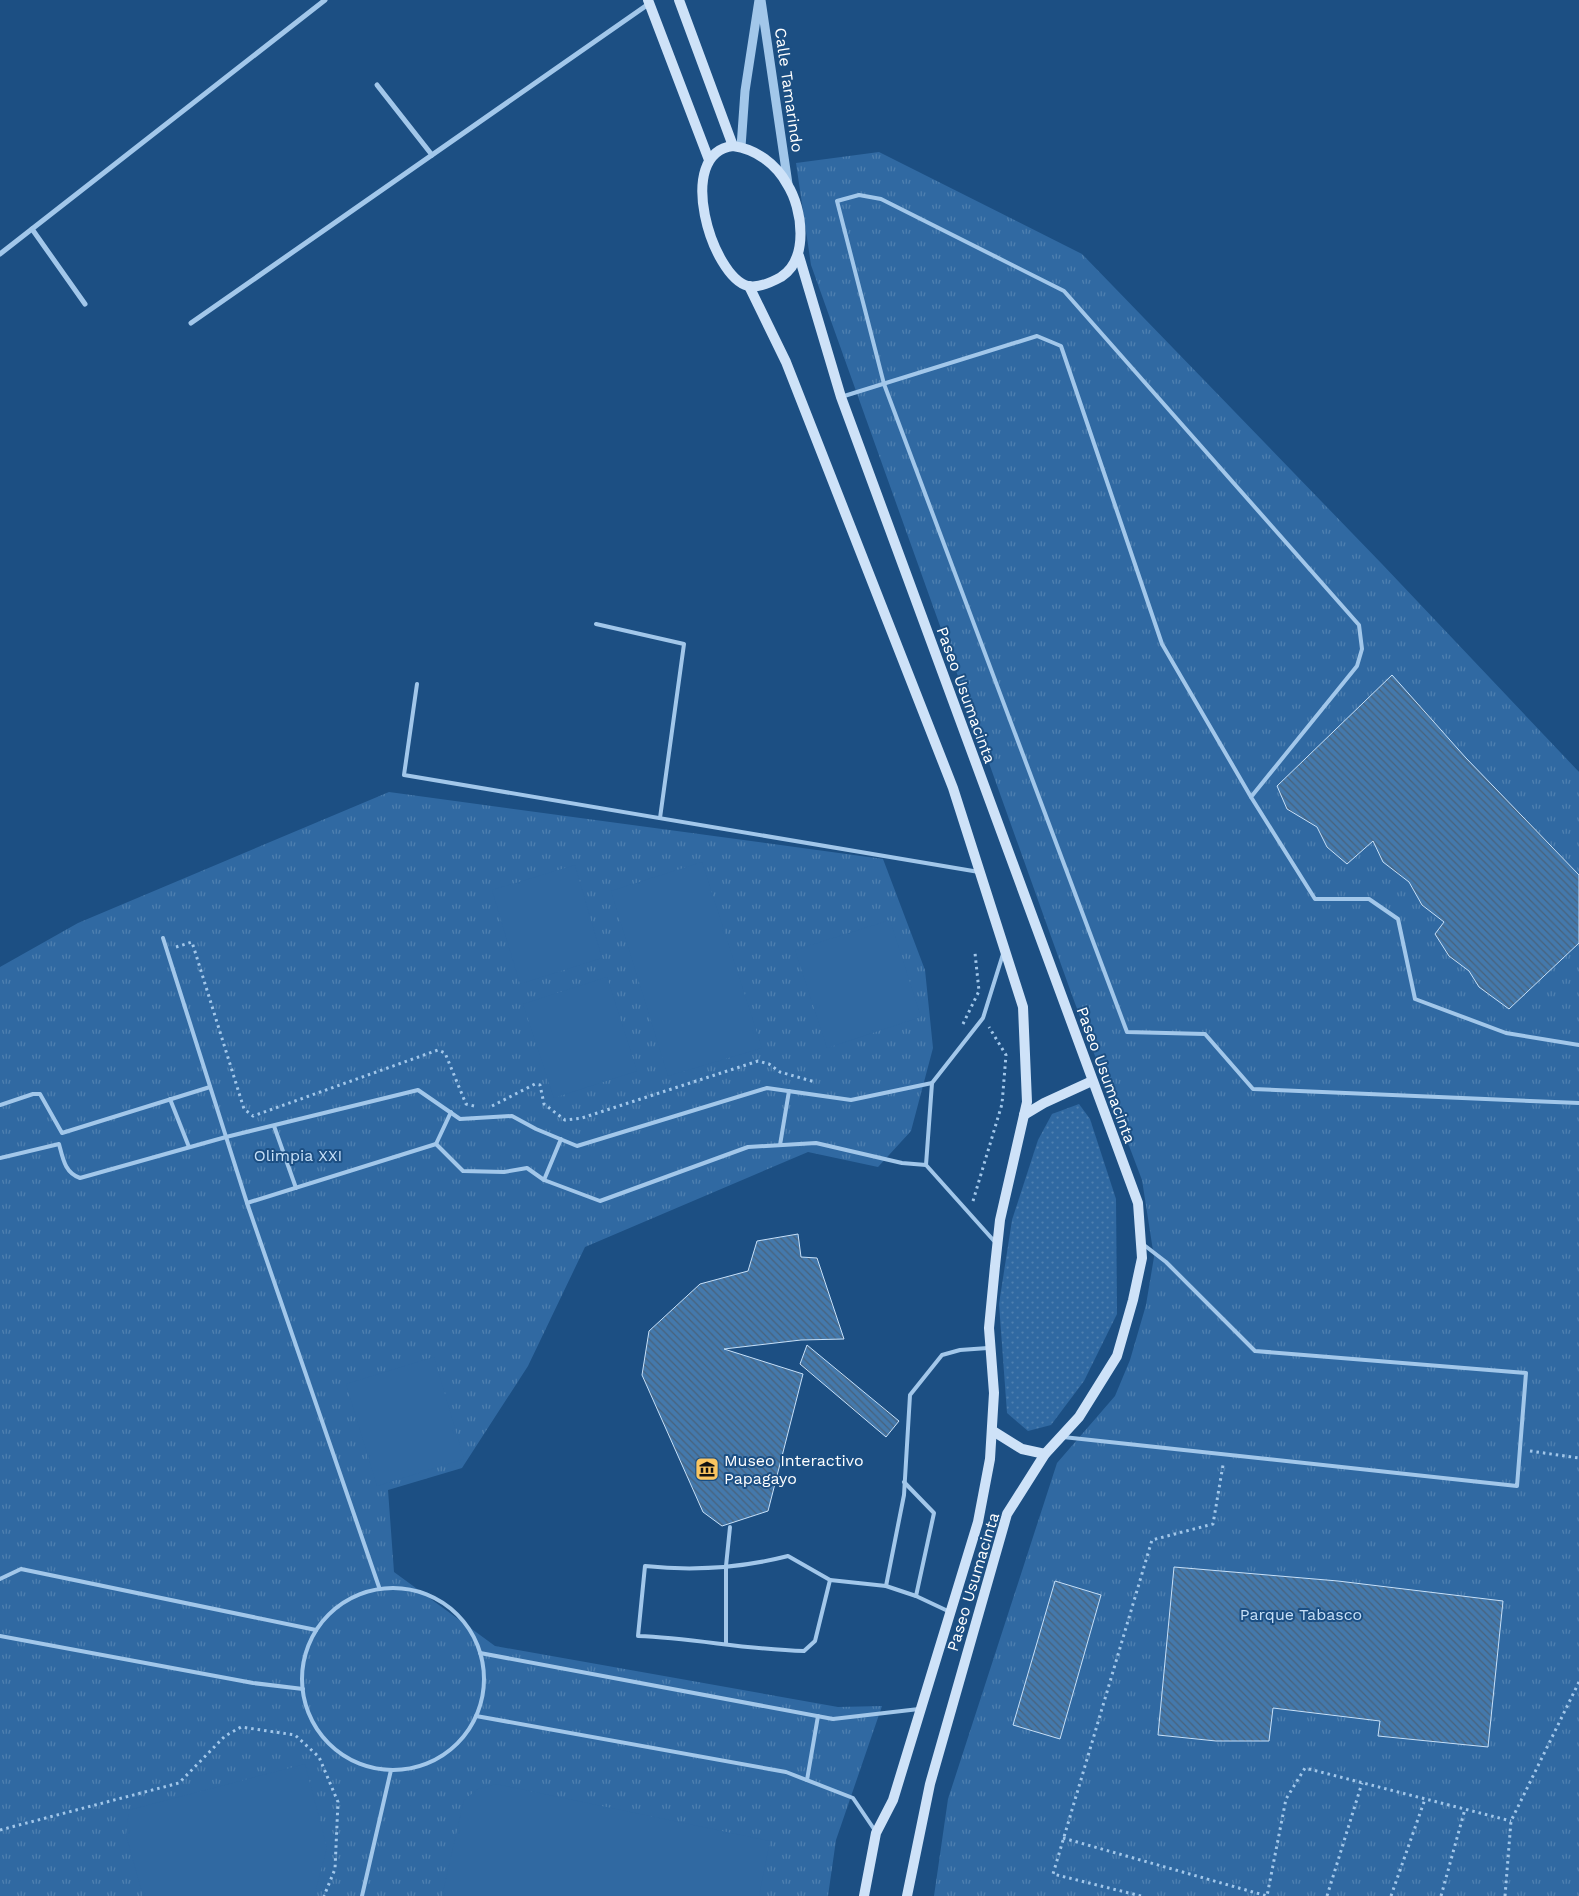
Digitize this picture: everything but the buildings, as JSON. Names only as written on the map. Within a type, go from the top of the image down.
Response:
[{"type":"main road","points":[[679,0],[737,146]]},
{"type":"main road","points":[[649,2],[709,160]]},
{"type":"main road","points":[[737,146],[761,155],[788,184],[797,208],[800,230],[799,256],[791,268],[774,281],[748,286],[740,281],[718,253],[702,204],[702,186],[709,160],[721,148],[737,146]]},
{"type":"main road","name":"Paseo Usumacinta","points":[[799,256],[841,397],[1138,1203],[1141,1242],[1142,1258],[1135,1292],[1117,1356],[1079,1417],[1045,1454],[1007,1514],[930,1784],[907,1896]]},
{"type":"main road","name":"Paseo Usumacinta","points":[[748,286],[789,372],[953,788],[1023,1007],[1027,1102],[1000,1220],[989,1328],[994,1393],[993,1431],[978,1522],[893,1800],[876,1833],[864,1896]]},
{"type":"main road","points":[[1024,1115],[1044,1103],[1092,1081]]},
{"type":"main road","points":[[993,1431],[1022,1449],[1045,1454]]},
{"type":"street","points":[[0,254],[325,0]]},
{"type":"street","name":"Calle Tamarindo","points":[[737,146],[760,0]]},
{"type":"street","name":"Calle Tamarindo","points":[[760,0],[788,184]]},
{"type":"street","points":[[192,323],[649,2]]},
{"type":"street","points":[[377,85],[432,155]]},
{"type":"street","points":[[32,229],[85,304]]},
{"type":"lane","points":[[1251,797],[1357,666],[1362,649],[1360,625],[1064,291],[881,199],[859,195],[837,201],[884,384],[1127,1032],[1204,1034],[1254,1089],[1579,1103]]},
{"type":"lane","points":[[841,397],[1037,336],[1061,346],[1162,644],[1251,797],[1314,899],[1369,899],[1398,919],[1415,999],[1506,1033],[1579,1045]]},
{"type":"lane","points":[[596,624],[684,644],[660,818]]},
{"type":"lane","points":[[417,684],[404,776],[980,872]]},
{"type":"lane","points":[[163,938],[247,1203],[379,1587]]},
{"type":"lane","points":[[926,1165],[932,1083],[983,1018],[1004,949]]},
{"type":"lane","points":[[0,1105],[33,1094],[40,1094],[62,1133],[59,1144],[67,1169],[73,1176],[80,1178],[226,1137],[418,1090],[460,1119],[512,1116],[577,1146],[767,1088],[851,1100],[932,1083]]},
{"type":"lane","points":[[62,1133],[210,1087]]},
{"type":"lane","points":[[780,1145],[789,1091]]},
{"type":"lane","points":[[170,1099],[189,1147]]},
{"type":"lane","points":[[247,1203],[436,1144],[450,1112]]},
{"type":"lane","points":[[274,1126],[296,1188]]},
{"type":"lane","points":[[544,1180],[560,1139]]},
{"type":"lane","points":[[436,1144],[463,1172],[504,1172],[527,1168],[544,1180],[600,1201],[748,1147],[816,1143],[902,1163],[926,1165],[998,1244]]},
{"type":"lane","points":[[0,1158],[59,1144]]},
{"type":"lane","points":[[1061,1437],[1516,1486],[1526,1373],[1255,1351],[1166,1262],[1141,1242]]},
{"type":"lane","points":[[886,1586],[904,1482],[910,1395],[942,1355],[960,1350],[990,1347]]},
{"type":"lane","points":[[904,1482],[934,1513],[916,1596]]},
{"type":"lane","points":[[726,1643],[726,1566],[730,1527]]},
{"type":"lane","points":[[830,1580],[815,1641],[804,1652],[638,1636],[645,1566],[681,1570],[726,1566],[788,1556],[830,1580],[886,1586],[916,1596],[950,1612]]},
{"type":"lane","points":[[0,1579],[21,1569],[316,1630]]},
{"type":"lane","points":[[379,1587],[408,1588],[436,1597],[459,1615],[476,1639],[484,1667],[483,1697],[473,1724],[455,1747],[430,1763],[402,1771],[373,1768],[344,1756],[320,1735],[306,1707],[301,1675],[308,1644],[324,1617],[349,1598],[379,1587]]},
{"type":"lane","points":[[0,1636],[253,1683],[303,1688]]},
{"type":"lane","points":[[480,1653],[833,1719],[921,1709]]},
{"type":"lane","points":[[476,1716],[786,1772],[853,1798],[876,1833]]},
{"type":"lane","points":[[807,1780],[818,1716]]},
{"type":"lane","points":[[362,1896],[391,1770]]},
{"type":"path","points":[[167,949],[192,942],[244,1109],[253,1116],[438,1050],[445,1053],[466,1104],[479,1108]]},
{"type":"path","points":[[961,1029],[979,991],[975,953]]},
{"type":"path","points":[[969,1213],[1002,1104],[1006,1055],[983,1018]]},
{"type":"path","points":[[486,1109],[535,1084],[540,1084],[544,1104],[565,1120],[582,1118],[758,1061],[769,1064],[780,1072],[820,1084]]},
{"type":"path","points":[[1520,1450],[1579,1458]]},
{"type":"path","points":[[1141,1896],[1053,1874],[1152,1540],[1213,1524],[1225,1455]]},
{"type":"path","points":[[1505,1896],[1510,1821],[1579,1682]]},
{"type":"path","points":[[0,1830],[179,1783],[226,1736],[241,1727],[296,1735],[319,1757],[338,1802],[335,1869],[324,1896]]},
{"type":"path","points":[[1063,1838],[1268,1896],[1286,1799],[1304,1768],[1510,1821]]},
{"type":"path","points":[[1327,1896],[1362,1783]]},
{"type":"path","points":[[1391,1896],[1426,1799]]},
{"type":"path","points":[[1441,1896],[1464,1809]]},
{"type":"green space","name":"Parque Tabasco","points":[[879,152],[1082,254],[1382,564],[1579,772],[1579,1896],[934,1896],[948,1799],[1057,1463],[1115,1396],[1130,1360],[1146,1305],[1154,1257],[1142,1180],[1073,998],[811,265],[796,163]]},
{"type":"green space","name":"Olimpia XXI","points":[[389,792],[883,859],[925,970],[933,1048],[911,1131],[878,1167],[808,1152],[585,1247],[528,1366],[462,1468],[388,1490],[394,1572],[495,1646],[838,1707],[882,1706],[836,1840],[828,1896],[0,1896],[0,967],[78,923]]},
{"type":"green space","points":[[702,862],[762,1048],[668,1076],[611,891]]},
{"type":"green space","points":[[575,865],[602,958],[520,984],[492,890]]},
{"type":"green space","points":[[890,920],[921,1017],[827,1048],[795,950]]},
{"type":"green space","points":[[607,977],[637,1071],[554,1098],[523,1004]]},
{"type":"green space","points":[[1079,1104],[1090,1119],[1116,1199],[1117,1314],[1084,1381],[1051,1425],[1028,1431],[1007,1413],[999,1304],[1012,1220],[1038,1140],[1052,1114]]},
{"type":"green space","points":[[434,1357],[464,1459],[377,1486],[346,1384]]},
{"type":"green space","points":[[305,1764],[327,1848],[314,1896],[143,1896],[126,1835],[129,1810]]},
{"type":"green space","points":[[496,1784],[770,1841],[759,1896],[442,1896],[464,1800],[478,1789]]},
{"type":"place","name":"Museo Interactivo Papagayo","points":[[707,1469]]}]
